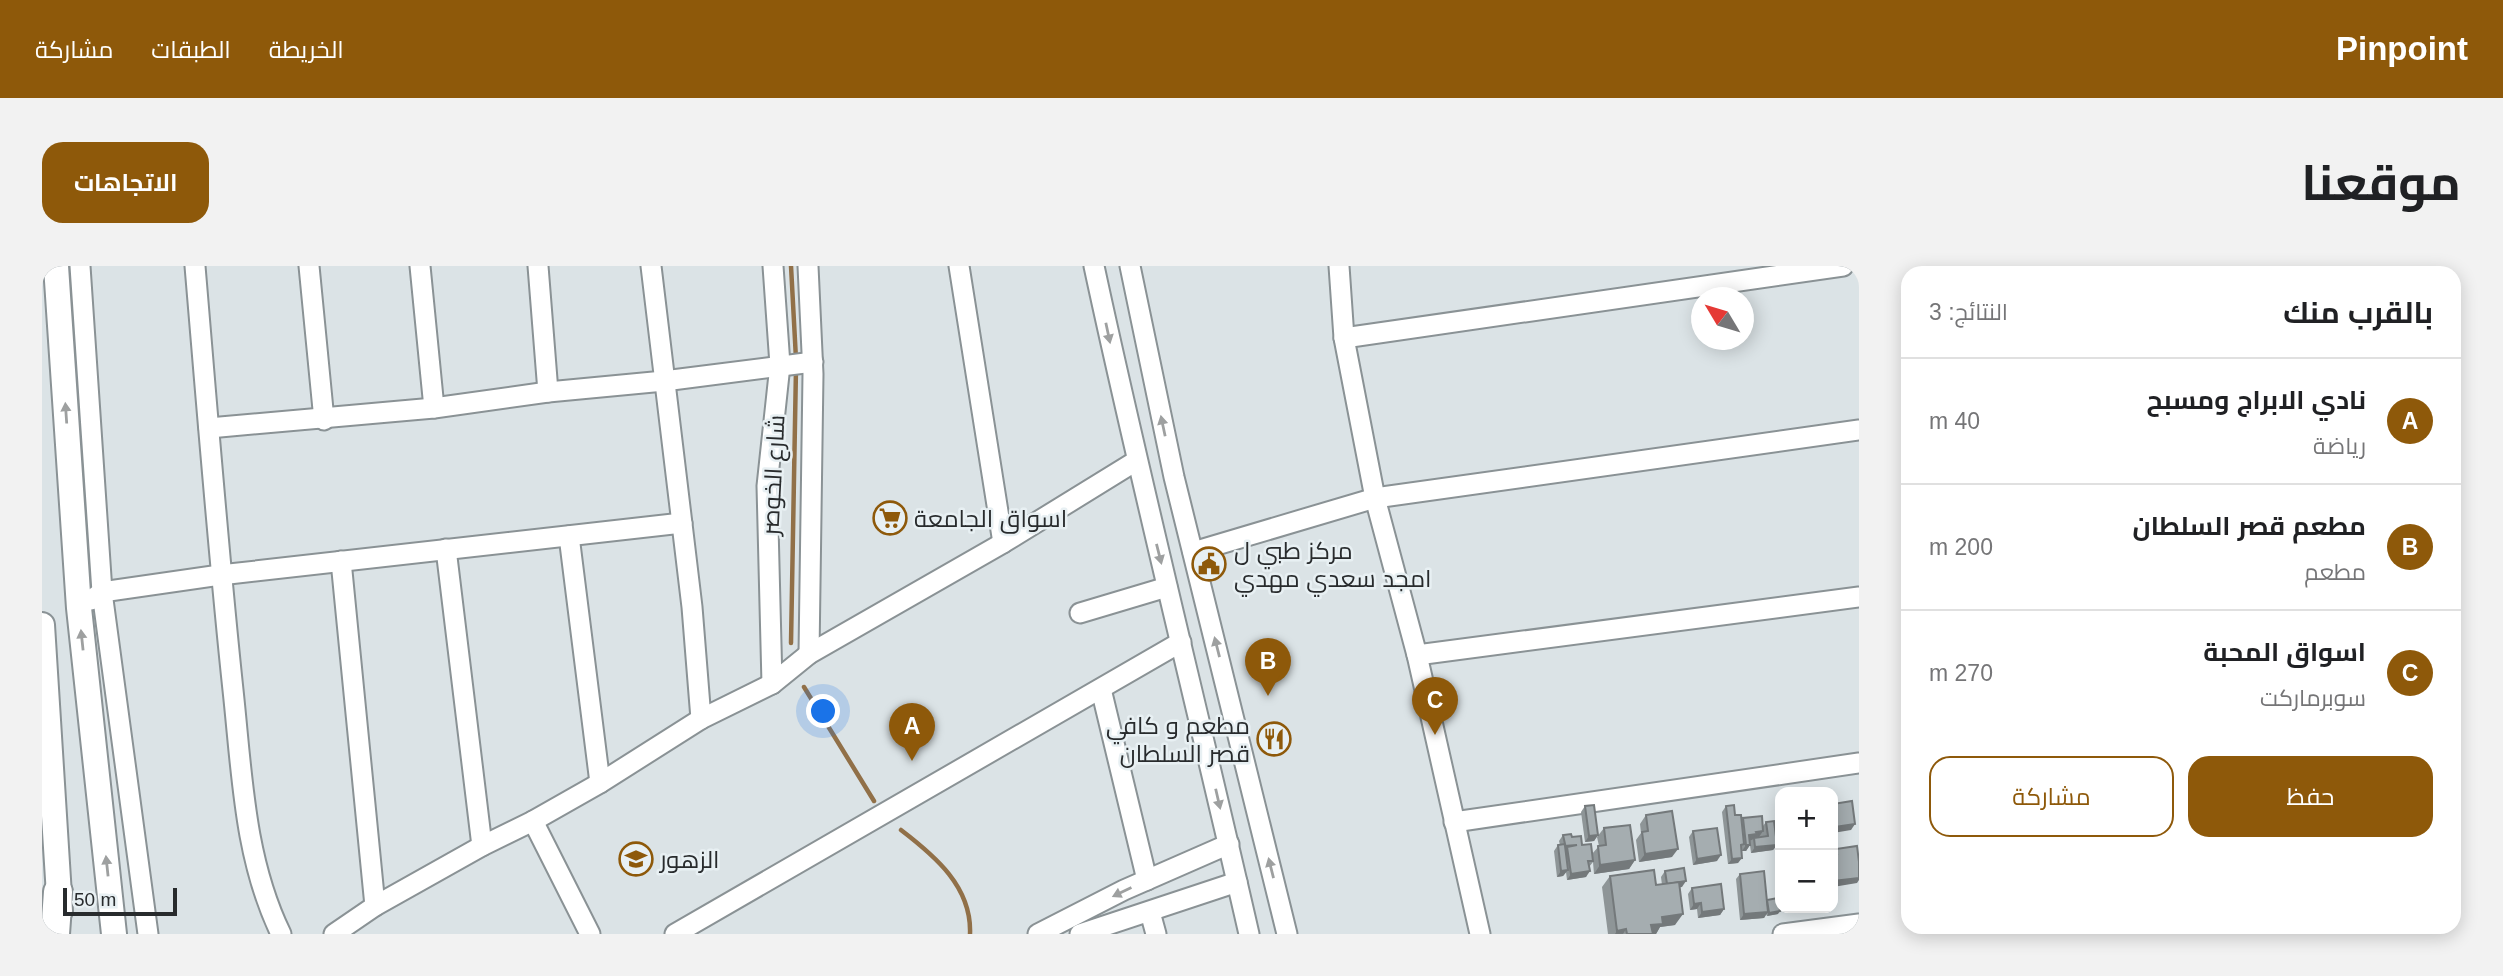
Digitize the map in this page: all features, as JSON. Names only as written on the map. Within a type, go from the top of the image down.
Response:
[{"type":"highway","points":[[55,934],[58,892]]},
{"type":"main road","points":[[56,266],[79,608],[114,934]]},
{"type":"main road","points":[[42,619],[79,608]]},
{"type":"main road","points":[[42,625],[58,892],[63,934]]},
{"type":"street","points":[[80,266],[102,592],[148,934]]},
{"type":"street","points":[[195,266],[220,575],[249,840],[269,909],[281,934]]},
{"type":"street","points":[[309,266],[324,420]]},
{"type":"street","points":[[420,266],[434,408]]},
{"type":"street","points":[[538,266],[548,392]]},
{"type":"street","points":[[651,266],[692,607],[701,719]]},
{"type":"street","name":"شارع الخوصر","points":[[772,684],[767,486],[780,365],[773,266]]},
{"type":"street","points":[[808,266],[813,362],[809,654]]},
{"type":"street","points":[[959,266],[1003,543]]},
{"type":"street","points":[[1094,266],[1136,461],[1249,934]]},
{"type":"street","points":[[1130,266],[1174,477],[1287,934]]},
{"type":"street","points":[[1339,266],[1344,338],[1375,498],[1417,655],[1480,934]]},
{"type":"street","points":[[1344,338],[1843,266]]},
{"type":"street","points":[[209,428],[324,420],[434,408],[548,392],[664,381],[813,362]]},
{"type":"street","points":[[1193,552],[1375,498],[1859,430]]},
{"type":"street","points":[[334,934],[374,906],[600,783],[701,719],[772,684],[809,654],[1003,543],[1136,461]]},
{"type":"street","points":[[79,608],[102,592],[220,575],[682,523]]},
{"type":"street","points":[[569,536],[600,783]]},
{"type":"street","points":[[446,549],[482,846]]},
{"type":"street","points":[[341,561],[374,906]]},
{"type":"street","points":[[1080,614],[1167,587]]},
{"type":"street","points":[[1417,655],[1859,597]]},
{"type":"street","points":[[675,934],[1181,642]]},
{"type":"street","points":[[1101,689],[1147,880]]},
{"type":"street","points":[[1454,822],[1859,763]]},
{"type":"street","points":[[533,821],[590,934]]},
{"type":"street","points":[[1038,934],[1147,880],[1229,844]]},
{"type":"street","points":[[1080,934],[1237,882]]},
{"type":"street","points":[[1150,912],[1156,934]]},
{"type":"street","points":[[1783,934],[1859,924]]},
{"type":"building","points":[[1852,801],[1855,824],[1838,826],[1838,803]]},
{"type":"building","points":[[1594,805],[1598,835],[1589,836],[1585,806]]},
{"type":"building","points":[[1734,805],[1735,815],[1741,815],[1744,844],[1741,845],[1742,858],[1732,859],[1726,806]]},
{"type":"building","points":[[1672,811],[1678,849],[1645,854],[1642,832],[1648,831],[1646,815]]},
{"type":"building","points":[[1762,816],[1763,831],[1749,835],[1750,845],[1746,845],[1743,818]]},
{"type":"building","points":[[1774,821],[1775,845],[1755,847],[1754,838],[1768,836],[1766,822]]},
{"type":"building","points":[[1630,825],[1635,860],[1600,865],[1598,846],[1606,845],[1604,828]]},
{"type":"building","points":[[1717,828],[1721,855],[1697,859],[1693,831]]},
{"type":"building","points":[[1571,834],[1572,837],[1581,836],[1582,845],[1591,844],[1593,861],[1588,861],[1590,871],[1571,874],[1567,847],[1577,845],[1565,846],[1568,870],[1561,871],[1558,845],[1565,844],[1563,835]]},
{"type":"building","points":[[1857,846],[1859,878],[1838,880],[1838,849]]},
{"type":"building","points":[[1684,868],[1686,881],[1667,884],[1665,871]]},
{"type":"building","points":[[1654,870],[1656,885],[1679,882],[1683,914],[1662,917],[1663,924],[1651,925],[1653,934],[1627,934],[1626,929],[1617,931],[1610,876]]},
{"type":"building","points":[[1764,871],[1768,912],[1744,914],[1740,874]]},
{"type":"building","points":[[1721,884],[1724,909],[1702,912],[1701,903],[1694,904],[1692,888]]},
{"type":"building","points":[[1775,899],[1775,912],[1769,913],[1767,900]]},
{"type":"waterway","points":[[791,266],[796,359]]},
{"type":"waterway","points":[[791,643],[796,368]]},
{"type":"waterway","points":[[804,687],[874,801]]},
{"type":"waterway","points":[[901,830],[938,862],[958,887],[969,917],[970,934]]},
{"type":"place","name":"اسواق الجامعة","points":[[890,518]]},
{"type":"place","name":"مركز طبي ل امجد سعدي مهدي","points":[[1209,564]]},
{"type":"place","name":"مطعم قصر السلطان","points":[[1268,696]]},
{"type":"place","name":"اسواق المحبة","points":[[1435,735]]},
{"type":"place","name":"مطعم و كافي قصر السلطان","points":[[1274,739]]},
{"type":"place","name":"نادي الابراج ومسبح","points":[[912,761]]},
{"type":"place","name":"الزهور","points":[[636,859]]}]
